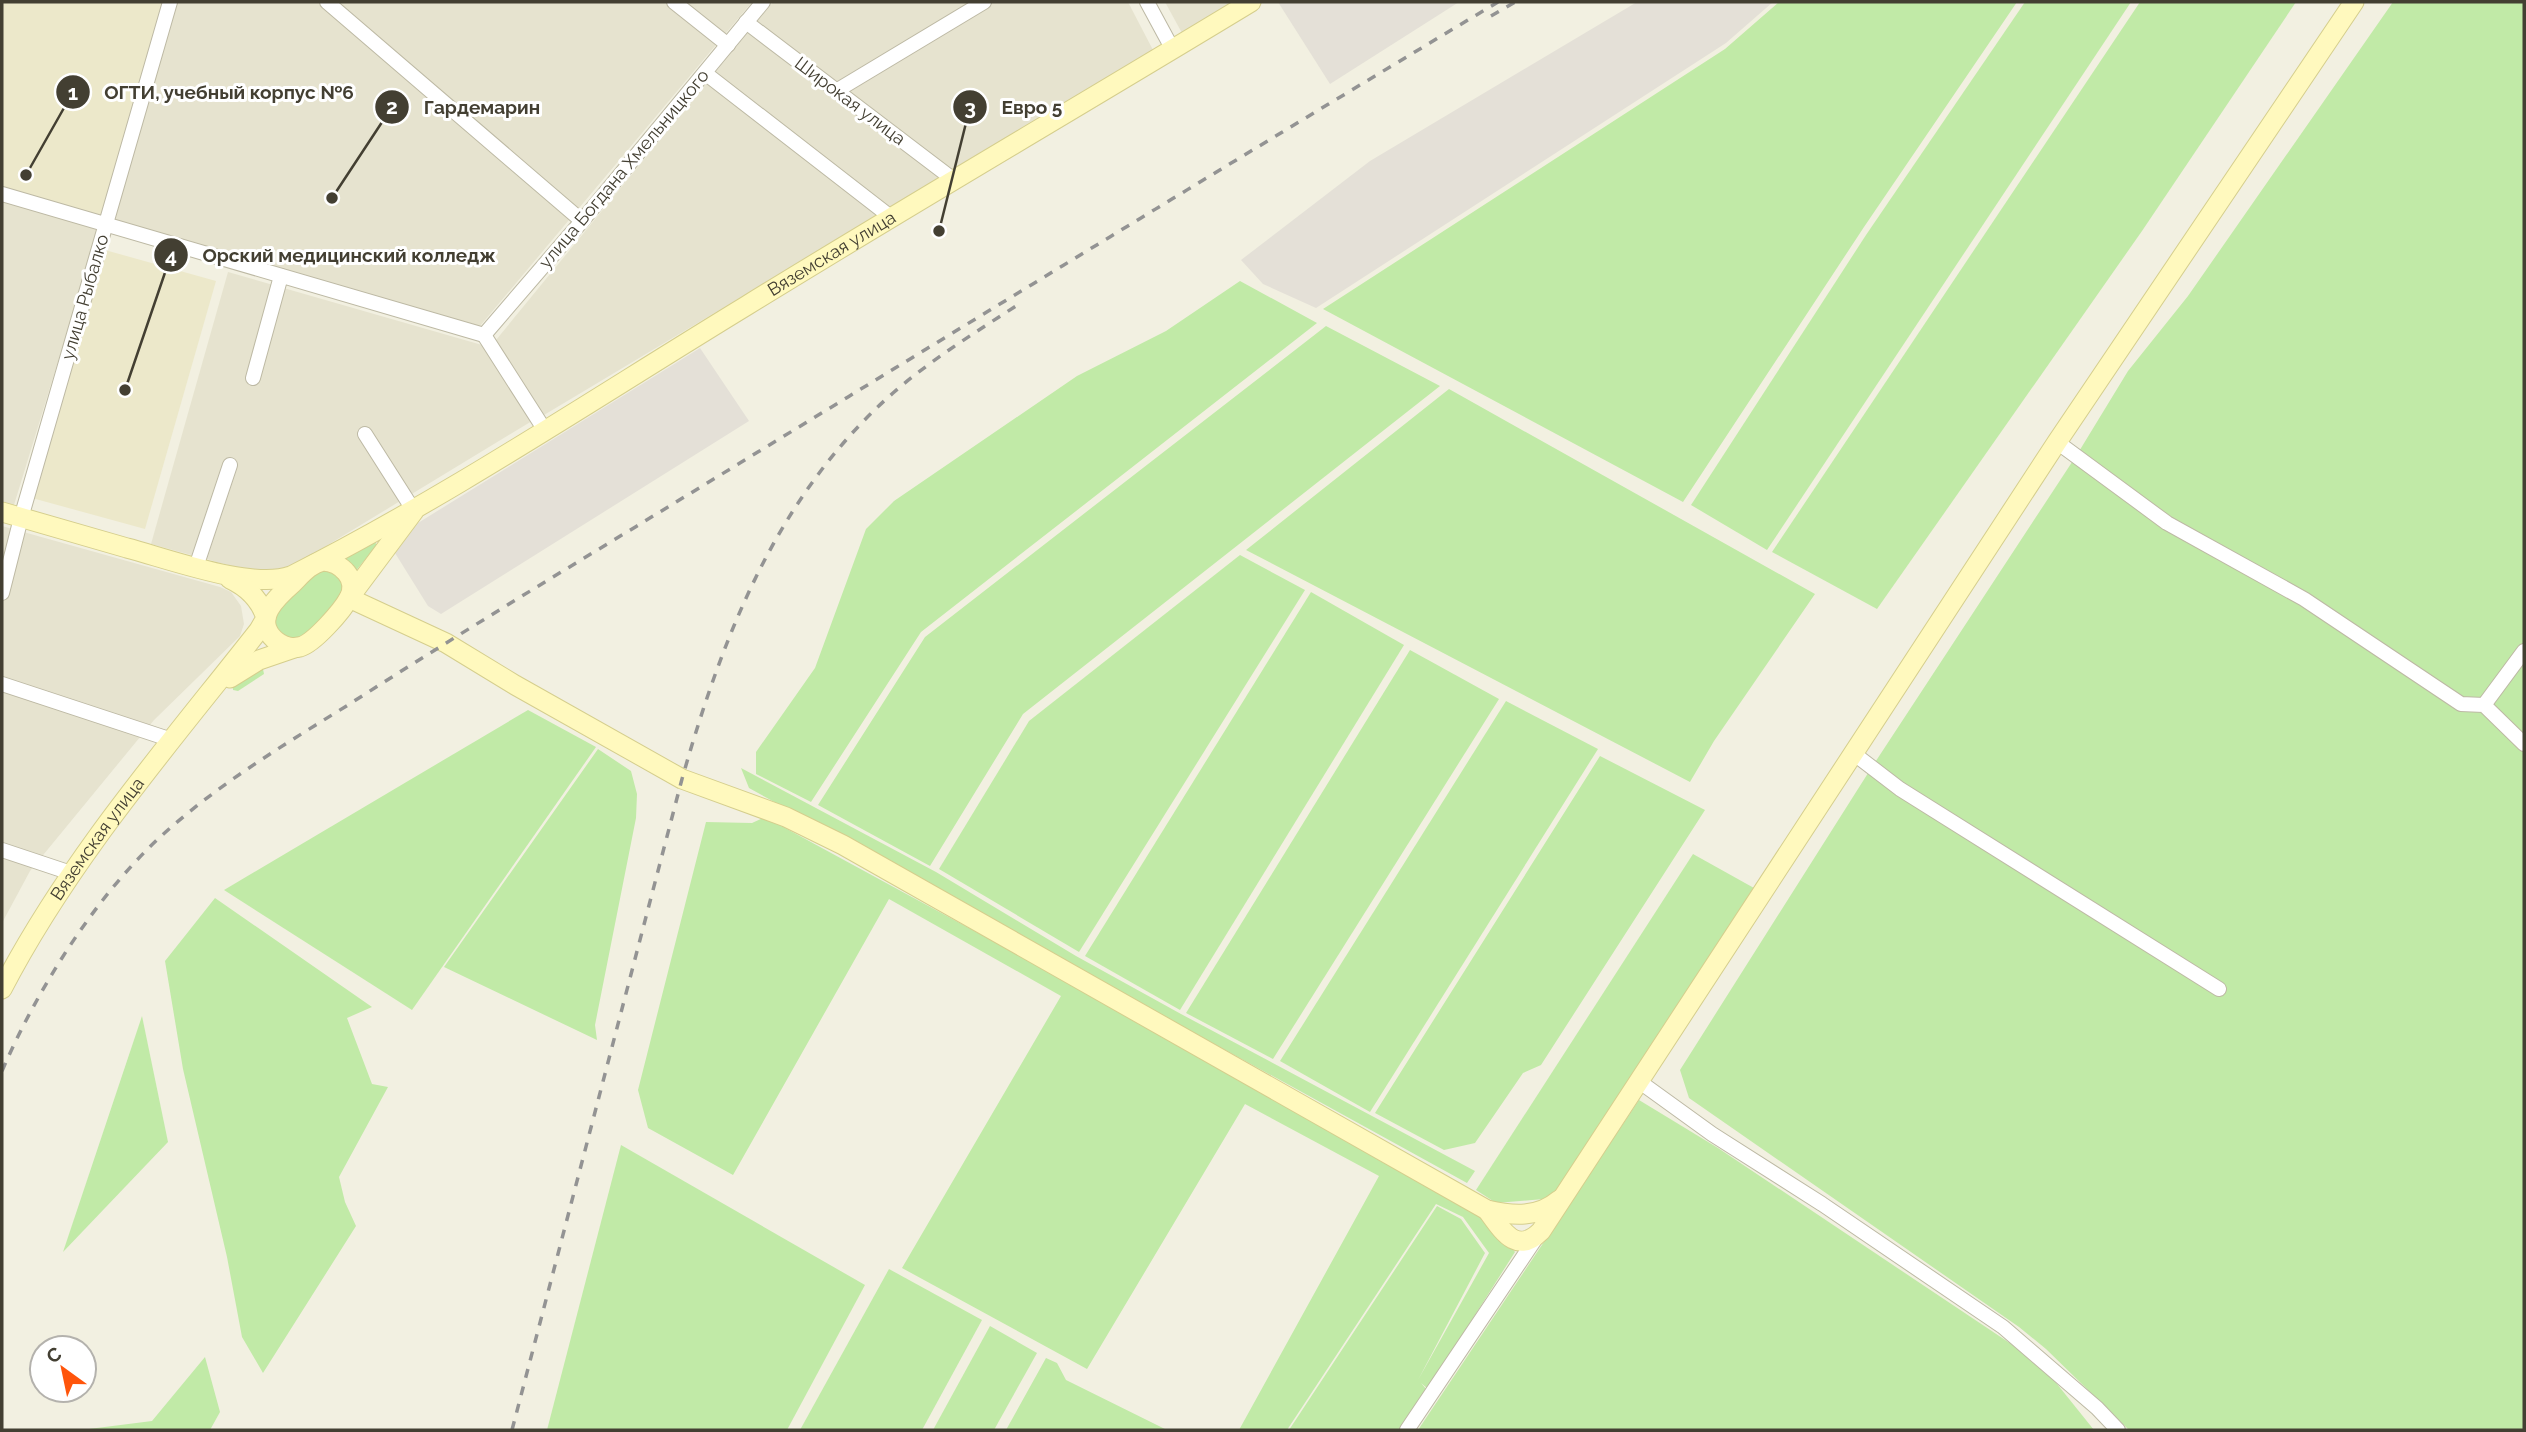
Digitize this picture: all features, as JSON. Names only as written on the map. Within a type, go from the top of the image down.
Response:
[{"type":"main road","name":"Вяземская улица","points":[[314,564],[414,511],[546,432],[745,306],[1251,2]]},
{"type":"main road","points":[[1487,1210],[1512,1240],[1528,1240],[1541,1231],[2057,442],[2354,2]]},
{"type":"main road","points":[[207,696],[249,665],[315,638],[349,598],[414,511]]},
{"type":"main road","points":[[2,512],[196,567],[232,580],[244,587],[261,604],[268,628],[275,640],[287,646],[298,647]]},
{"type":"main road","points":[[196,567],[268,580],[284,578],[327,561],[343,568],[351,584],[349,598]]},
{"type":"main road","points":[[207,696],[260,630],[274,600],[314,564]]},
{"type":"main road","points":[[349,598],[446,643],[682,779],[786,817],[842,845],[1487,1210],[1531,1214],[1550,1207],[1565,1194]]},
{"type":"main road","name":"Вяземская улица","points":[[2,989],[20,954],[71,873],[207,696]]},
{"type":"street","name":"улица Рыбалко","points":[[2,593],[21,518],[170,2]]},
{"type":"street","points":[[327,2],[582,221]]},
{"type":"street","points":[[674,2],[728,45]]},
{"type":"street","name":"улица Богдана Хмельницкого","points":[[484,335],[763,2]]},
{"type":"street","points":[[836,91],[984,2]]},
{"type":"street","points":[[1147,2],[1173,50]]},
{"type":"street","name":"Широкая улица","points":[[746,22],[954,180]]},
{"type":"street","points":[[705,73],[892,218]]},
{"type":"street","points":[[2,194],[484,335],[546,432]]},
{"type":"street","points":[[253,378],[281,276]]},
{"type":"street","points":[[365,434],[414,511]]},
{"type":"street","points":[[2057,442],[2167,523],[2304,599],[2461,704],[2484,705],[2524,744]]},
{"type":"street","points":[[196,567],[230,465]]},
{"type":"street","points":[[2484,705],[2524,651]]},
{"type":"street","points":[[2,684],[172,740]]},
{"type":"street","points":[[1853,753],[1900,789],[2218,989]]},
{"type":"street","points":[[2,850],[71,873]]},
{"type":"street","points":[[1640,1083],[1712,1134],[1822,1204],[2003,1327],[2097,1408],[2118,1430]]},
{"type":"street","points":[[1407,1430],[1541,1231]]},
{"type":"shaded area","points":[[2,2],[752,2],[480,326],[102,218],[14,505],[2,502]]},
{"type":"shaded area","points":[[2,2],[162,2],[102,217],[2,188]]},
{"type":"shaded area","points":[[773,2],[1128,2],[1153,50],[544,415],[496,340]]},
{"type":"shaded area","points":[[1165,2],[1232,2],[1182,33]]},
{"type":"shaded area","points":[[1278,2],[1459,2],[1330,84]]},
{"type":"shaded area","points":[[1637,2],[1773,2],[1726,43],[1316,308],[1263,284],[1241,260],[1370,161]]},
{"type":"shaded area","points":[[105,250],[216,281],[145,529],[32,498]]},
{"type":"shaded area","points":[[228,272],[482,345],[532,421],[280,574],[250,571],[151,544]]},
{"type":"shaded area","points":[[700,348],[749,421],[441,614],[428,606],[395,553],[418,523]]},
{"type":"shaded area","points":[[2,526],[220,587],[231,592],[241,606],[244,624],[240,636],[154,720],[30,871],[2,923]]},
{"type":"green space","points":[[1779,2],[2017,2],[1864,227],[1683,502],[1323,309],[1725,49]]},
{"type":"green space","points":[[2025,2],[2131,2],[1767,550],[1691,505],[1866,235]]},
{"type":"green space","points":[[2140,2],[2296,2],[2142,231],[1877,609],[1772,552]]},
{"type":"green space","points":[[2393,2],[2524,2],[2524,1430],[2129,1430],[2046,1349],[2019,1327],[1689,1098],[1680,1070],[1870,770],[2078,453],[2128,371],[2188,296]]},
{"type":"green space","points":[[1240,281],[1317,323],[921,632],[811,802],[756,774],[756,752],[815,668],[866,529],[894,501],[1077,376],[1166,331]]},
{"type":"green space","points":[[1326,326],[1440,386],[1023,714],[930,866],[818,805],[925,637]]},
{"type":"green space","points":[[1449,389],[1815,594],[1714,741],[1690,782],[1246,550]]},
{"type":"green space","points":[[374,541],[377,545],[354,573],[340,559]]},
{"type":"green space","points":[[1240,555],[1305,590],[1079,952],[939,869],[1029,721]]},
{"type":"green space","points":[[318,570],[339,572],[345,590],[311,633],[298,640],[283,636],[274,623],[274,614]]},
{"type":"green space","points":[[1311,592],[1404,645],[1180,1010],[1085,956]]},
{"type":"green space","points":[[1410,650],[1499,699],[1273,1059],[1186,1013]]},
{"type":"green space","points":[[263,669],[264,674],[238,691],[233,690],[233,685]]},
{"type":"green space","points":[[1506,701],[1598,749],[1370,1112],[1280,1061]]},
{"type":"green space","points":[[528,710],[596,747],[412,1010],[224,890]]},
{"type":"green space","points":[[598,749],[631,771],[637,794],[636,818],[595,1025],[597,1040],[444,967]]},
{"type":"green space","points":[[1600,756],[1705,810],[1541,1065],[1523,1073],[1475,1143],[1444,1150],[1375,1113]]},
{"type":"green space","points":[[741,768],[936,872],[1076,956],[1181,1014],[1475,1171],[1467,1183],[749,788]]},
{"type":"green space","points":[[765,817],[1204,1056],[1486,1214],[1515,1252],[1428,1389],[1421,1383],[1427,1390],[1400,1430],[1289,1430],[1437,1206],[1461,1219],[1485,1253],[1418,1380],[1489,1253],[1463,1217],[1436,1204],[1287,1430],[1239,1430],[1379,1176],[1245,1104],[1087,1369],[902,1268],[1061,996],[889,899],[733,1175],[648,1128],[638,1090],[706,822],[752,823]]},
{"type":"green space","points":[[1693,854],[1754,888],[1555,1198],[1496,1203],[1476,1190]]},
{"type":"green space","points":[[215,898],[372,1007],[347,1018],[372,1084],[388,1087],[339,1177],[345,1202],[356,1226],[263,1373],[242,1337],[227,1257],[183,1069],[165,961]]},
{"type":"green space","points":[[142,1016],[168,1142],[63,1252]]},
{"type":"green space","points":[[1639,1100],[1718,1148],[2041,1364],[2094,1430],[1418,1430]]},
{"type":"green space","points":[[621,1145],[865,1285],[787,1430],[547,1430]]},
{"type":"green space","points":[[889,1269],[982,1320],[922,1430],[800,1430]]},
{"type":"green space","points":[[990,1326],[1037,1353],[994,1430],[933,1430]]},
{"type":"green space","points":[[205,1357],[220,1412],[210,1430],[81,1430],[152,1421]]},
{"type":"green space","points":[[1046,1358],[1057,1363],[1066,1380],[1167,1430],[1006,1430]]},
{"type":"railway","points":[[2,1071],[32,1009],[89,918],[134,863],[202,801],[298,736],[522,596],[1498,2]]},
{"type":"railway","points":[[1491,16],[1515,2]]},
{"type":"railway","points":[[512,1430],[682,779],[698,725],[736,620],[759,570],[786,522],[817,476],[852,433],[893,393],[923,369],[1019,304]]},
{"type":"place","name":"ОГТИ, учебный корпус №6","points":[[26,175]]},
{"type":"place","name":"Гардемарин","points":[[332,198]]},
{"type":"place","name":"Евро 5","points":[[939,231]]},
{"type":"place","name":"Орский медицинский колледж","points":[[125,390]]}]
